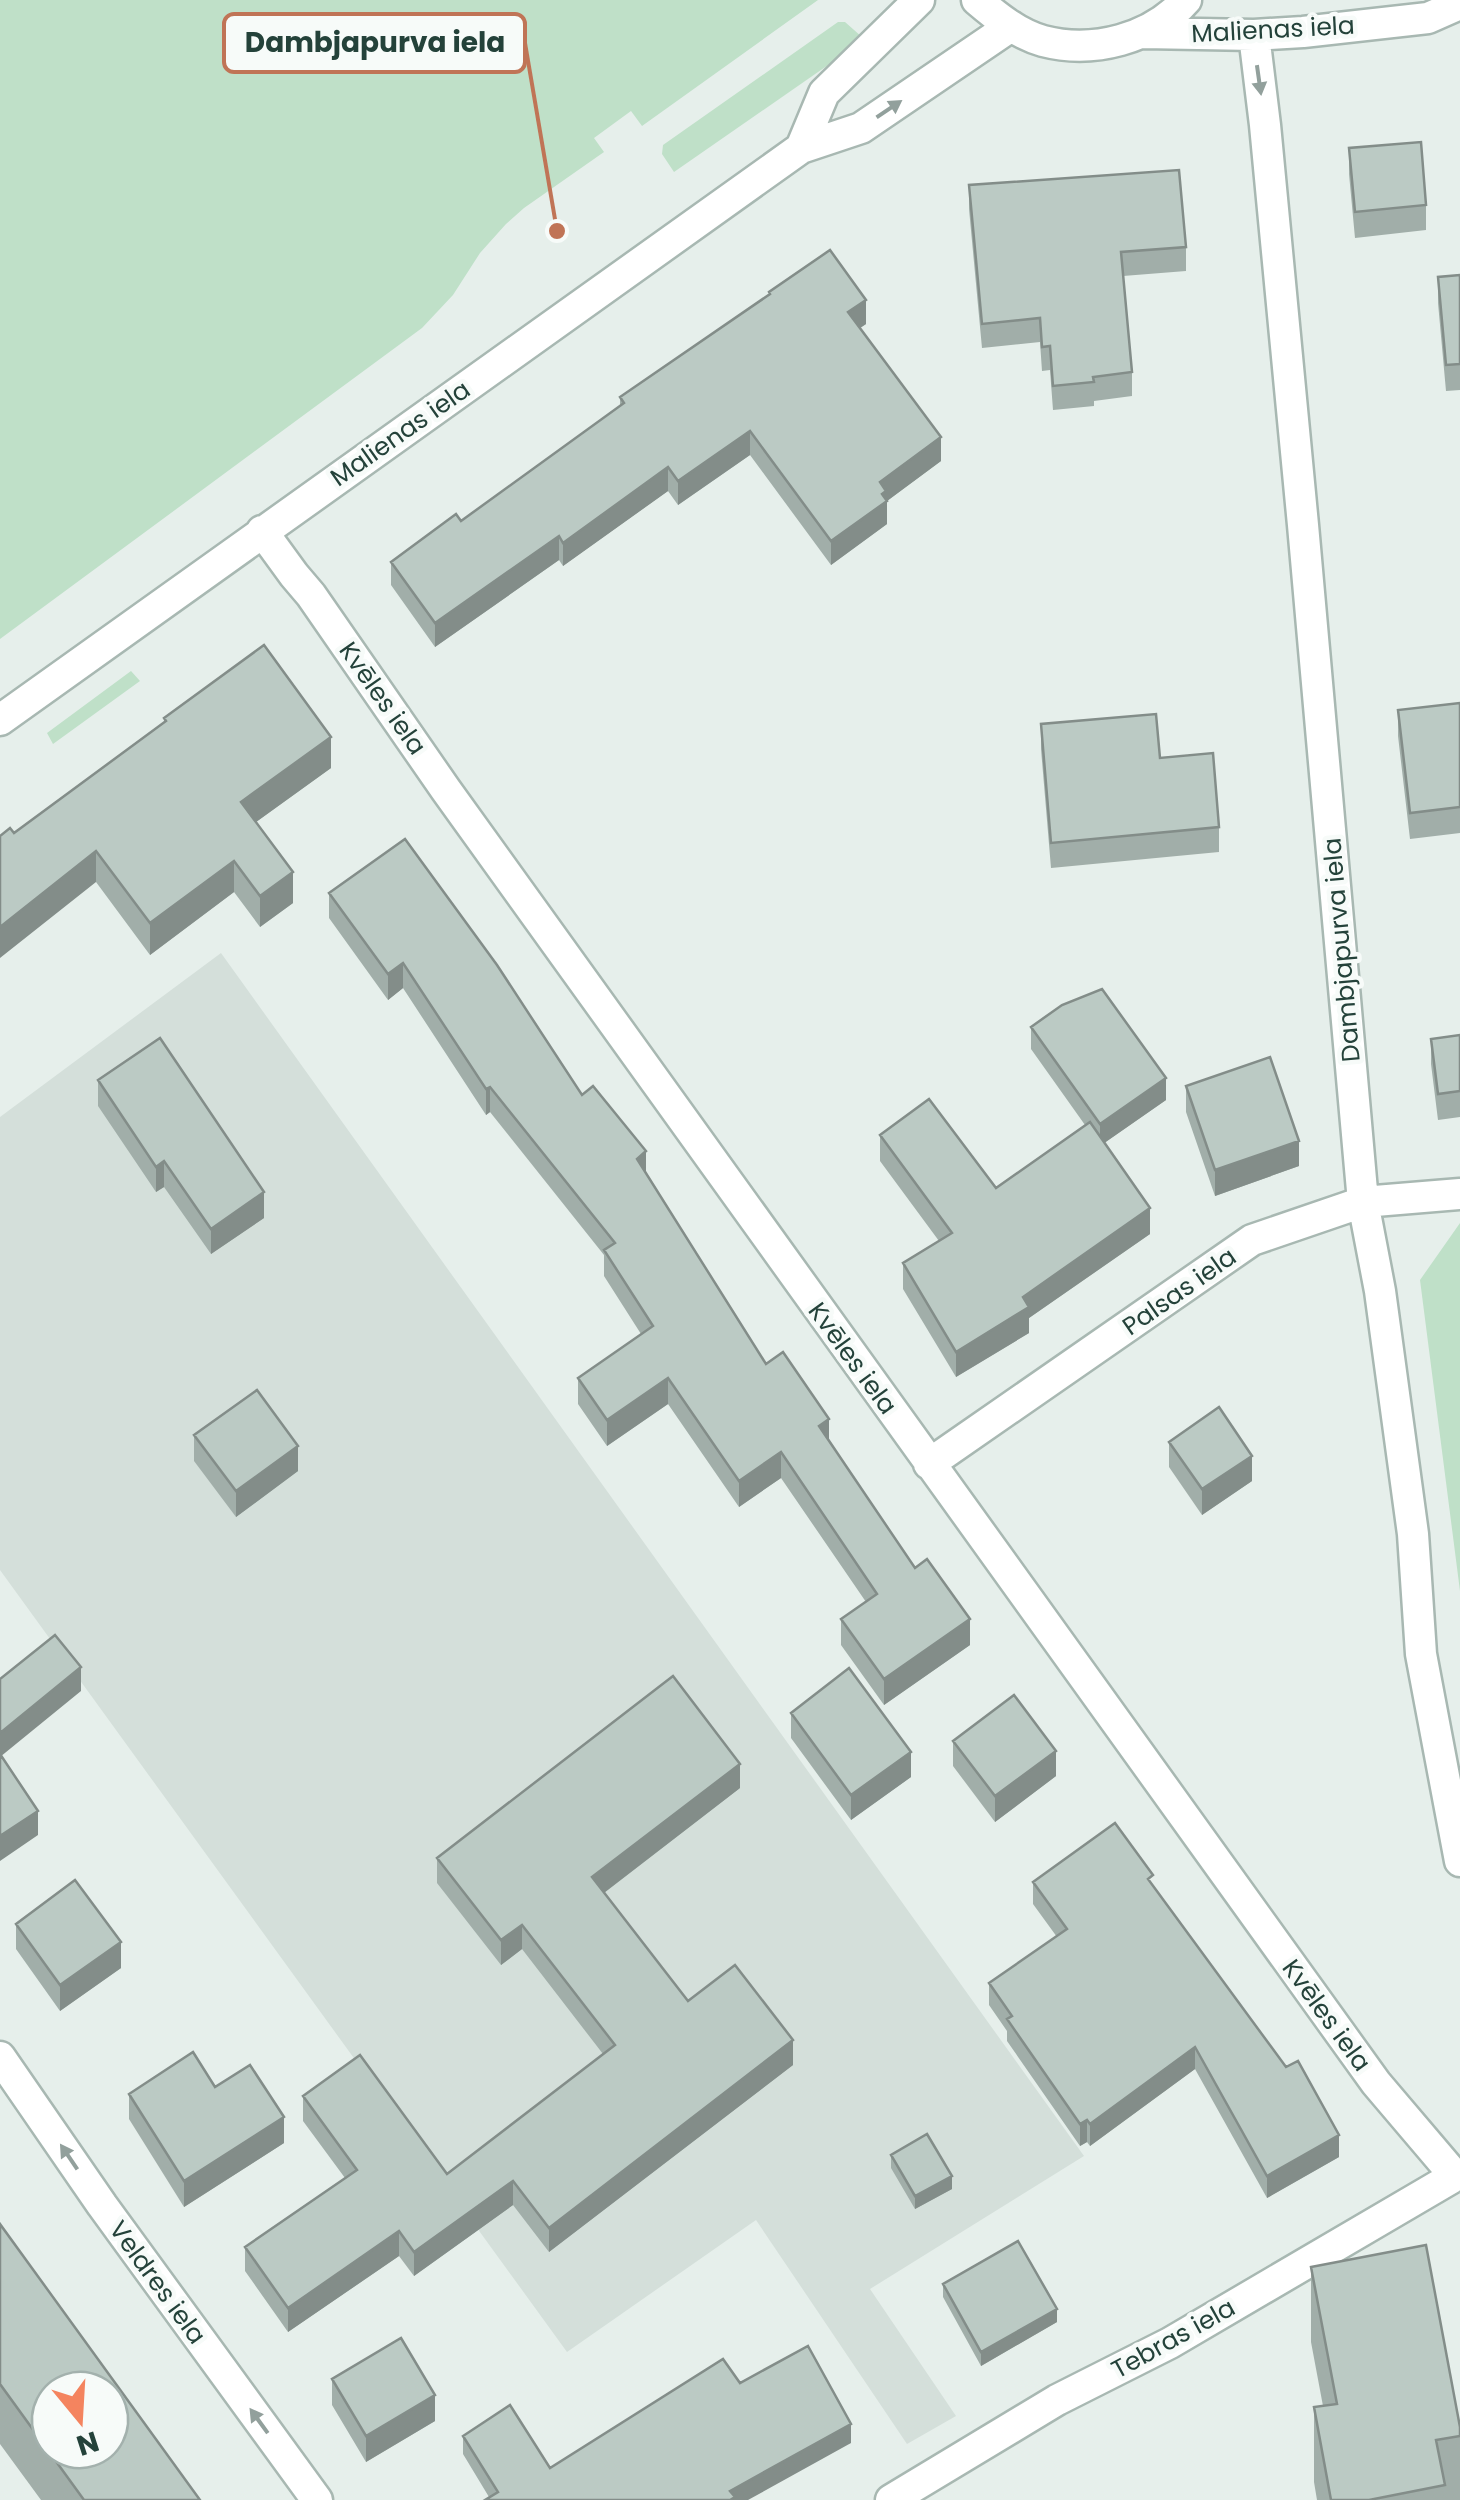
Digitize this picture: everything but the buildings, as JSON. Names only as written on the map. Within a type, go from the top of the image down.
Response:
[{"type":"street","points":[[800,148],[824,93],[919,0]]},
{"type":"street","points":[[978,0],[1010,26],[1042,40],[1076,46],[1110,44],[1142,33],[1186,0]]},
{"type":"street","name":"Malienas iela","points":[[1142,33],[1254,35],[1428,18],[1460,4]]},
{"type":"street","name":"Malienas iela","points":[[0,720],[800,148],[862,128],[1010,26]]},
{"type":"street","name":"Dambjapurva iela","points":[[1254,35],[1363,1202],[1380,1291],[1414,1534],[1422,1654],[1460,1861]]},
{"type":"street","name":"Kvēles iela","points":[[262,531],[1376,2084],[1458,2168]]},
{"type":"street","name":"Palsas iela","points":[[929,1464],[1252,1240],[1363,1202],[1460,1194]]},
{"type":"street","name":"Veldres iela","points":[[1,2059],[316,2500]]},
{"type":"street","name":"Tebras iela","points":[[891,2500],[1056,2400],[1170,2343],[1458,2168]]},
{"type":"shaded area","points":[[221,953],[1084,2156],[870,2289],[956,2416],[907,2444],[756,2220],[567,2352],[0,1570],[0,1117]]},
{"type":"green space","points":[[0,0],[818,0],[642,126],[631,111],[594,138],[604,152],[506,224],[480,253],[453,295],[422,328],[0,639]]},
{"type":"green space","points":[[838,22],[845,22],[862,37],[831,63],[674,172],[662,154],[663,145]]},
{"type":"green space","points":[[131,671],[140,681],[53,744],[47,733]]},
{"type":"green space","points":[[1460,1223],[1460,1591],[1420,1280]]},
{"type":"place","name":"Dambjapurva iela","points":[[557,231]]}]
